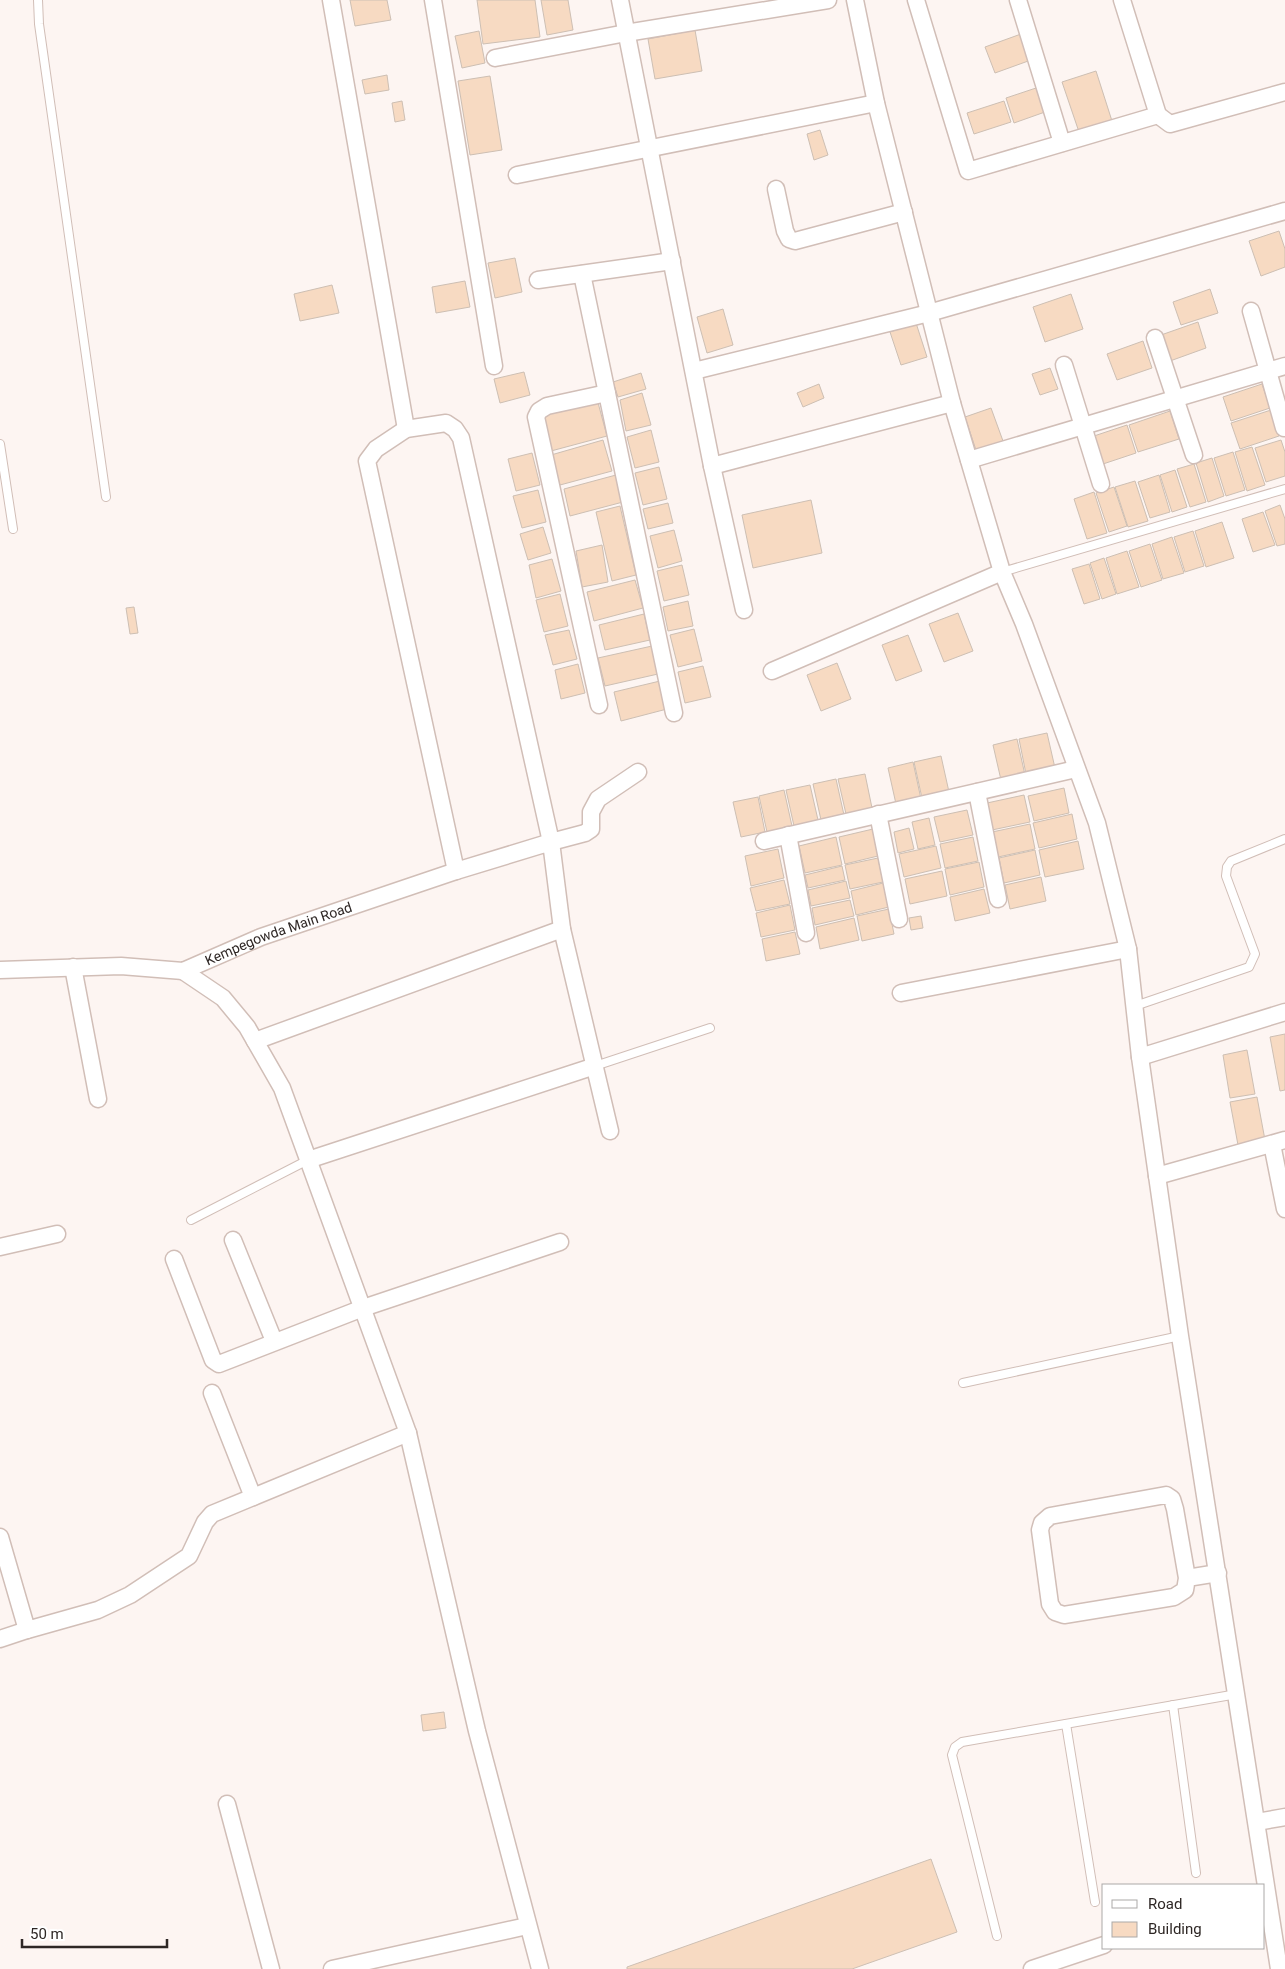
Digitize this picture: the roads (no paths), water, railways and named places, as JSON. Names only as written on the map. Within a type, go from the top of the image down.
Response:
[{"type":"street","points":[[331,0],[406,429]]},
{"type":"street","points":[[433,0],[494,366]]},
{"type":"street","points":[[620,0],[712,466],[744,610]]},
{"type":"street","points":[[495,58],[626,33],[828,0]]},
{"type":"street","points":[[855,0],[876,103],[952,403],[1002,572],[1024,624],[1097,823],[1128,949],[1140,1056],[1180,1336],[1257,1822],[1264,1884]]},
{"type":"street","points":[[916,0],[968,171],[1158,115]]},
{"type":"street","points":[[1018,0],[1062,143]]},
{"type":"street","points":[[1122,0],[1158,115],[1170,124],[1285,92]]},
{"type":"street","points":[[518,175],[876,103]]},
{"type":"street","points":[[776,189],[785,232],[789,239],[795,241],[904,212]]},
{"type":"street","points":[[694,371],[929,313],[1285,211]]},
{"type":"street","points":[[538,280],[672,262]]},
{"type":"street","points":[[582,274],[674,713]]},
{"type":"street","points":[[1251,311],[1284,428]]},
{"type":"street","points":[[1155,338],[1194,455]]},
{"type":"street","points":[[1064,365],[1100,484]]},
{"type":"street","points":[[969,460],[1285,366]]},
{"type":"street","points":[[598,705],[536,416],[539,411],[547,406],[607,393]]},
{"type":"street","points":[[712,466],[952,403]]},
{"type":"street","points":[[456,871],[367,461],[376,450],[406,429],[446,424],[455,429],[461,438],[551,842],[562,929],[610,1131]]},
{"type":"street","points":[[772,671],[1002,572]]},
{"type":"street","points":[[764,840],[1076,769]]},
{"type":"street","name":"Kempegowda Main Road","points":[[0,970],[121,966],[183,971],[261,937],[456,871],[585,833],[591,829],[591,812],[598,799],[638,772]]},
{"type":"street","points":[[977,792],[998,899]]},
{"type":"street","points":[[878,814],[899,919]]},
{"type":"street","points":[[788,835],[806,934]]},
{"type":"street","points":[[255,1041],[562,929]]},
{"type":"street","points":[[901,993],[1128,949]]},
{"type":"street","points":[[73,967],[98,1099]]},
{"type":"street","points":[[183,971],[223,998],[247,1027],[282,1088],[363,1308],[408,1434],[476,1731],[540,1969]]},
{"type":"street","points":[[1140,1056],[1285,1012]]},
{"type":"street","points":[[308,1160],[595,1066]]},
{"type":"street","points":[[1157,1176],[1279,1142],[1285,1210]]},
{"type":"street","points":[[0,1247],[57,1234]]},
{"type":"street","points":[[233,1240],[274,1341]]},
{"type":"street","points":[[174,1259],[213,1360],[224,1364],[274,1341],[363,1308],[560,1242]]},
{"type":"street","points":[[212,1393],[253,1497]]},
{"type":"street","points":[[0,1639],[98,1610],[130,1595],[189,1556],[205,1522],[212,1514],[408,1434]]},
{"type":"street","points":[[1166,1495],[1172,1499],[1175,1509],[1187,1578],[1184,1590],[1174,1597],[1064,1615],[1055,1612],[1050,1604],[1040,1530],[1042,1523],[1050,1516],[1166,1495]]},
{"type":"street","points":[[0,1536],[27,1630]]},
{"type":"street","points":[[1187,1578],[1218,1574]]},
{"type":"street","points":[[227,1804],[272,1969]]},
{"type":"street","points":[[1257,1822],[1285,1817]]},
{"type":"street","points":[[1265,1893],[1280,1945],[1279,1969]]},
{"type":"street","points":[[332,1969],[527,1926]]},
{"type":"street","points":[[1032,1969],[1102,1947]]},
{"type":"lane","points":[[38,0],[39,24],[106,497]]},
{"type":"lane","points":[[0,444],[13,529]]},
{"type":"lane","points":[[1002,572],[1285,489]]},
{"type":"lane","points":[[1135,1006],[1249,967],[1253,961],[1254,954],[1226,876],[1227,867],[1231,861],[1285,838]]},
{"type":"lane","points":[[595,1066],[710,1028]]},
{"type":"lane","points":[[191,1220],[308,1160]]},
{"type":"lane","points":[[963,1384],[1180,1336]]},
{"type":"lane","points":[[997,1936],[952,1754],[955,1748],[962,1742],[1237,1694]]},
{"type":"lane","points":[[1173,1705],[1196,1873]]},
{"type":"lane","points":[[1066,1724],[1095,1902]]}]
